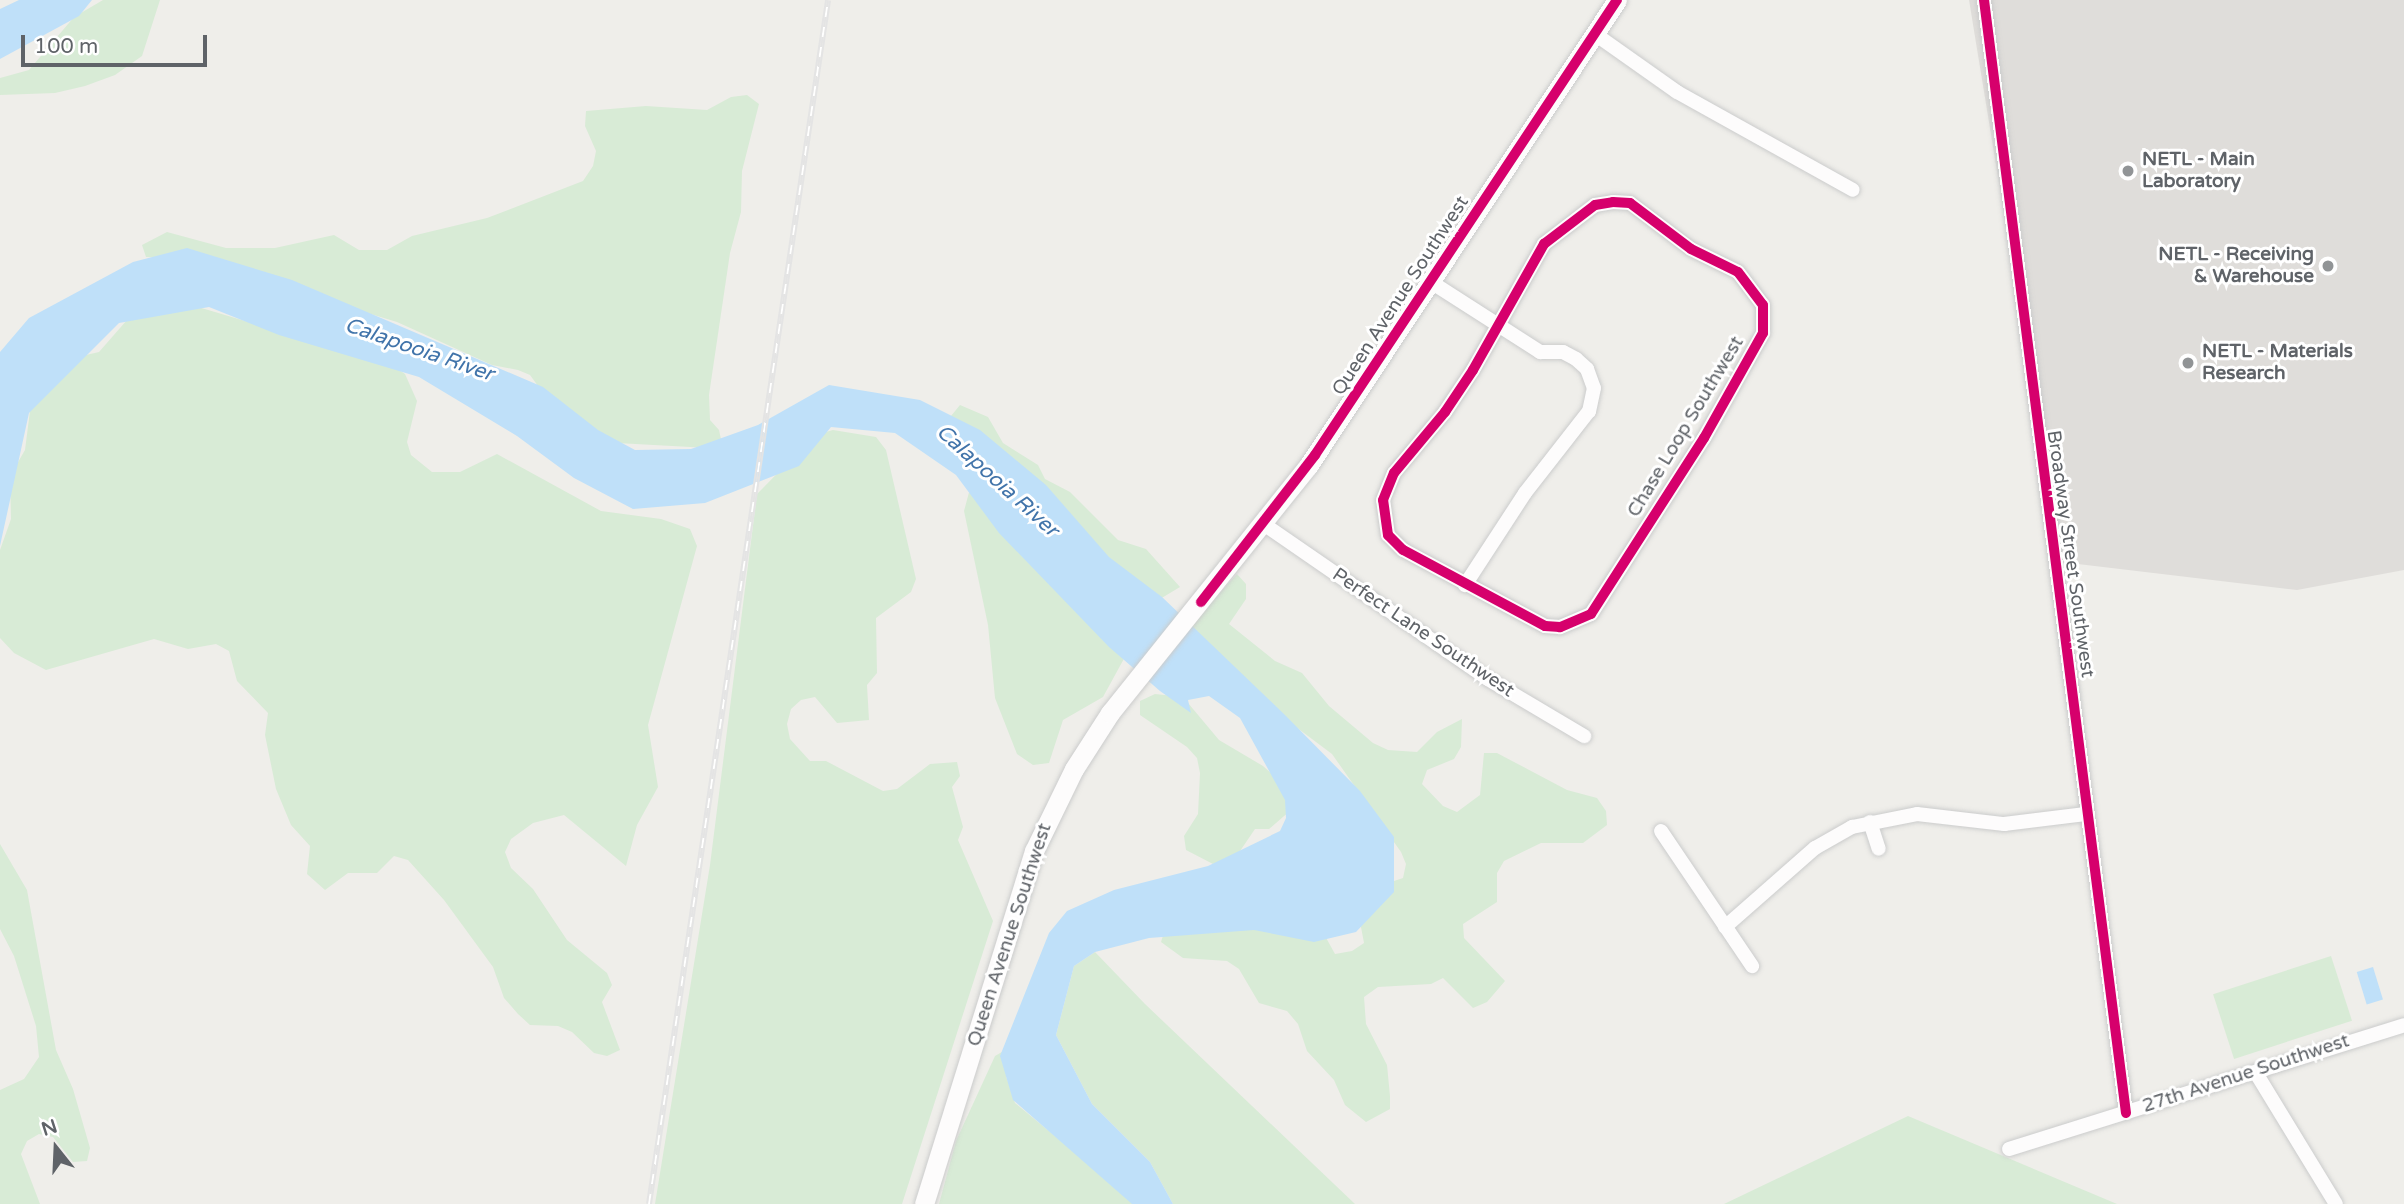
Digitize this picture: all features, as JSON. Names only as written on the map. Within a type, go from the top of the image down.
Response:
[{"type":"main road","name":"Queen Avenue Southwest","points":[[925,1202],[1042,832],[1088,745],[1127,692],[1265,525],[1431,282],[1617,0]]},
{"type":"street","name":"Broadway Street Southwest","points":[[1984,0],[2085,814],[2126,1113]]},
{"type":"street","points":[[1595,34],[1677,92],[1853,190]]},
{"type":"street","name":"Chase Loop Southwest","points":[[1630,203],[1691,249],[1738,272],[1763,305],[1763,332],[1744,369],[1591,614],[1560,627],[1545,625],[1465,585],[1403,550],[1388,535],[1383,500],[1394,472],[1445,412],[1544,244],[1595,205],[1630,203]]},
{"type":"street","points":[[1431,282],[1540,352],[1563,352],[1576,359],[1587,369],[1594,388],[1589,411],[1525,492],[1465,585]]},
{"type":"street","name":"Perfect Lane Southwest","points":[[1265,525],[1489,680],[1584,736]]},
{"type":"street","points":[[1725,927],[1815,848],[1870,821],[1917,814],[2004,824],[2085,814]]},
{"type":"street","points":[[1870,821],[1879,849]]},
{"type":"street","points":[[1661,831],[1752,966]]},
{"type":"street","name":"27th Avenue Southwest","points":[[2009,1149],[2404,1025]]},
{"type":"street","points":[[2256,1073],[2336,1204]]},
{"type":"shaded area","points":[[1969,0],[2404,0],[2404,570],[2297,590],[2061,562]]},
{"type":"green space","points":[[103,0],[160,0],[142,56],[115,75],[85,86],[55,93],[0,95],[0,78],[29,70],[74,17]]},
{"type":"green space","points":[[747,95],[759,104],[742,171],[741,212],[730,253],[709,395],[710,420],[719,430],[722,444],[709,448],[617,443],[546,397],[530,375],[492,365],[397,322],[187,258],[146,257],[142,245],[167,232],[226,248],[275,248],[334,235],[359,250],[387,250],[412,236],[487,218],[583,181],[593,166],[596,151],[585,126],[586,111],[646,106],[707,110],[731,97]]},
{"type":"green space","points":[[178,301],[392,365],[405,374],[417,401],[407,442],[411,455],[432,472],[460,472],[497,454],[601,511],[661,519],[690,529],[697,546],[648,725],[658,787],[637,825],[626,866],[564,815],[533,823],[511,839],[505,852],[511,868],[533,889],[567,940],[607,973],[612,985],[602,1002],[620,1050],[607,1056],[594,1053],[572,1032],[558,1026],[530,1025],[504,998],[493,967],[444,900],[408,860],[394,856],[377,873],[348,873],[325,890],[307,874],[310,846],[291,825],[276,789],[265,735],[268,713],[237,681],[229,651],[216,644],[188,649],[154,639],[46,670],[14,653],[0,638],[0,550],[11,519],[10,476],[25,450],[32,395],[86,355],[99,352],[127,320]]},
{"type":"green space","points":[[960,405],[988,417],[1003,443],[1038,465],[1045,479],[1070,492],[1118,540],[1146,549],[1180,587],[1155,602],[1103,697],[1063,720],[1049,763],[1033,765],[1017,754],[995,698],[988,625],[964,511],[971,485],[951,416]]},
{"type":"green space","points":[[833,430],[876,437],[886,450],[916,579],[911,592],[876,618],[877,673],[867,685],[869,720],[837,723],[815,697],[801,700],[791,709],[787,724],[790,739],[810,761],[826,761],[883,791],[897,789],[930,764],[957,762],[960,776],[952,787],[963,827],[958,840],[993,921],[902,1204],[655,1204],[710,865],[757,494],[815,435]]},
{"type":"green space","points":[[1237,574],[1246,584],[1246,599],[1229,624],[1275,661],[1302,673],[1329,706],[1373,743],[1388,750],[1417,752],[1437,732],[1462,719],[1461,747],[1454,759],[1427,770],[1422,784],[1443,806],[1457,812],[1480,795],[1484,753],[1497,753],[1567,790],[1597,798],[1606,811],[1607,825],[1583,843],[1541,843],[1504,861],[1497,873],[1497,902],[1463,924],[1464,938],[1505,981],[1487,1002],[1473,1008],[1443,978],[1431,984],[1378,987],[1364,997],[1366,1024],[1387,1065],[1390,1096],[1390,1109],[1366,1122],[1345,1105],[1334,1080],[1307,1051],[1298,1024],[1287,1011],[1259,1003],[1239,969],[1227,961],[1183,958],[1161,942],[1165,929],[1319,925],[1335,954],[1352,951],[1364,943],[1360,922],[1376,887],[1403,878],[1406,864],[1401,852],[1332,754],[1280,715],[1190,626]]},
{"type":"green space","points":[[1155,694],[1183,697],[1219,740],[1263,766],[1283,784],[1291,810],[1269,829],[1255,829],[1238,854],[1213,864],[1186,850],[1184,836],[1198,814],[1200,773],[1197,758],[1187,747],[1140,715],[1140,701]]},
{"type":"green space","points":[[0,844],[27,890],[56,1050],[73,1089],[90,1148],[87,1161],[73,1162],[53,1137],[39,1134],[27,1141],[21,1154],[40,1204],[0,1204],[0,1090],[24,1079],[39,1057],[36,1026],[14,956],[0,929]]},
{"type":"green space","points":[[1095,952],[1145,1004],[1355,1204],[1173,1204],[1150,1162],[1092,1104],[1056,1035],[1074,966]]},
{"type":"green space","points":[[2331,956],[2352,1021],[2234,1059],[2213,994]]},
{"type":"green space","points":[[1007,1049],[1006,1076],[1015,1103],[1137,1204],[939,1204],[956,1141],[995,1056]]},
{"type":"green space","points":[[1908,1116],[2117,1204],[1724,1204]]},
{"type":"water","points":[[19,0],[92,0],[79,16],[0,59],[0,9]]},
{"type":"water","name":"Calapooia River","points":[[187,248],[292,280],[543,387],[598,430],[635,450],[691,449],[758,425],[829,385],[920,400],[980,430],[1046,485],[1109,557],[1162,597],[1285,715],[1360,791],[1394,837],[1394,892],[1356,932],[1314,942],[1254,930],[1149,938],[1095,952],[1074,966],[1056,1035],[1092,1104],[1150,1162],[1173,1204],[1132,1204],[1013,1100],[1000,1056],[1049,933],[1067,911],[1114,890],[1208,866],[1280,831],[1286,818],[1285,800],[1240,718],[1209,696],[1188,700],[1191,713],[1160,691],[1109,647],[999,533],[956,475],[895,433],[831,427],[799,466],[705,503],[633,509],[574,478],[517,436],[419,377],[279,335],[209,307],[119,323],[29,413],[0,546],[0,352],[29,318],[133,262]]},
{"type":"water","points":[[2373,967],[2383,1000],[2367,1004],[2357,972]]},
{"type":"railway","points":[[649,1204],[828,0]]},
{"type":"cycle path","points":[[1201,602],[1315,455],[1617,0]]},
{"type":"cycle path","points":[[1984,0],[2126,1113]]},
{"type":"cycle path","points":[[1613,202],[1630,203],[1691,249],[1738,272],[1763,305],[1763,333],[1704,438],[1591,614],[1560,627],[1545,626],[1403,550],[1388,535],[1383,500],[1394,473],[1445,412],[1473,370],[1544,244],[1595,205],[1613,202]]},
{"type":"place","name":"NETL - Main Laboratory","points":[[2128,171]]},
{"type":"place","name":"NETL - Receiving & Warehouse","points":[[2328,266]]},
{"type":"place","name":"NETL - Materials Research","points":[[2188,363]]}]
